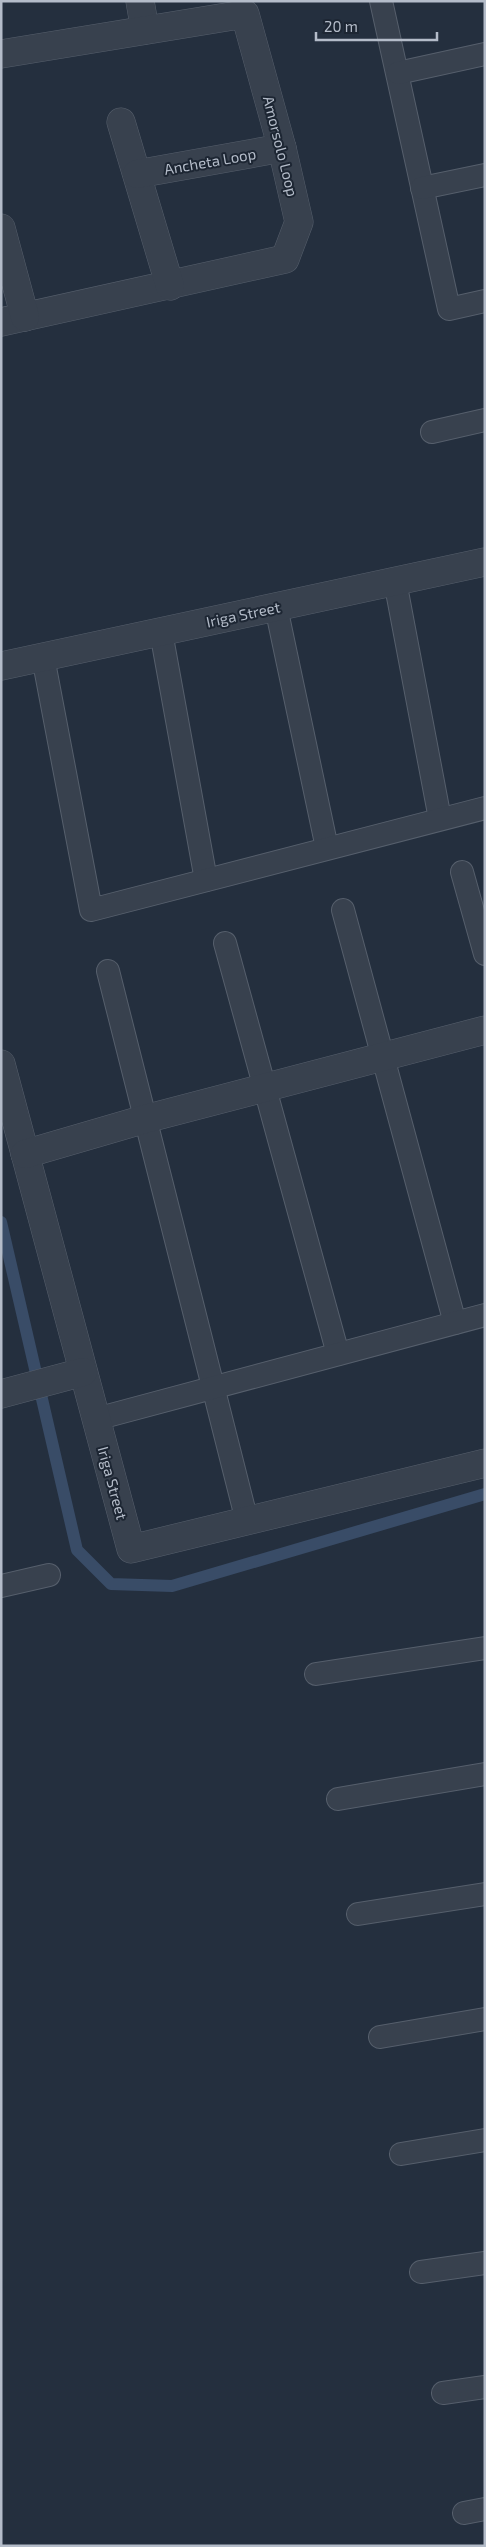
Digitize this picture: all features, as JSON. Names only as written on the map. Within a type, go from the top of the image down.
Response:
[{"type":"street","points":[[140,1],[145,30]]},
{"type":"street","name":"Amorsolo Loop","points":[[1,54],[245,14],[282,148],[299,222],[284,260],[13,320],[1,228]]},
{"type":"street","points":[[121,122],[170,286]]},
{"type":"street","name":"Ancheta Loop","points":[[137,174],[282,148]]},
{"type":"street","name":"Iriga Street","points":[[1,666],[485,562]]},
{"type":"street","points":[[25,1154],[145,1119],[485,1030]]},
{"type":"street","name":"Iriga Street","points":[[1,1064],[130,1549],[485,1463]]},
{"type":"street","points":[[1,1394],[83,1372]]},
{"type":"lane","points":[[382,1],[449,309],[485,301]]},
{"type":"lane","points":[[398,73],[485,54]]},
{"type":"lane","points":[[422,188],[485,175]]},
{"type":"lane","points":[[432,432],[485,420]]},
{"type":"lane","points":[[395,581],[440,820]]},
{"type":"lane","points":[[276,607],[327,848]]},
{"type":"lane","points":[[161,632],[206,880]]},
{"type":"lane","points":[[43,657],[90,910],[485,808]]},
{"type":"lane","points":[[462,872],[485,954]]},
{"type":"lane","points":[[342,910],[455,1323]]},
{"type":"lane","points":[[225,943],[338,1354]]},
{"type":"lane","points":[[108,971],[247,1521]]},
{"type":"lane","points":[[96,1419],[485,1315]]},
{"type":"lane","points":[[1,1586],[49,1575]]},
{"type":"lane","points":[[316,1674],[485,1648]]},
{"type":"lane","points":[[338,1799],[485,1774]]},
{"type":"lane","points":[[358,1914],[485,1894]]},
{"type":"lane","points":[[380,2037],[485,2019]]},
{"type":"lane","points":[[401,2154],[485,2140]]},
{"type":"lane","points":[[421,2272],[485,2263]]},
{"type":"lane","points":[[443,2393],[485,2386]]},
{"type":"waterway","points":[[1,1222],[77,1550],[111,1584],[172,1586],[485,1494]]}]
